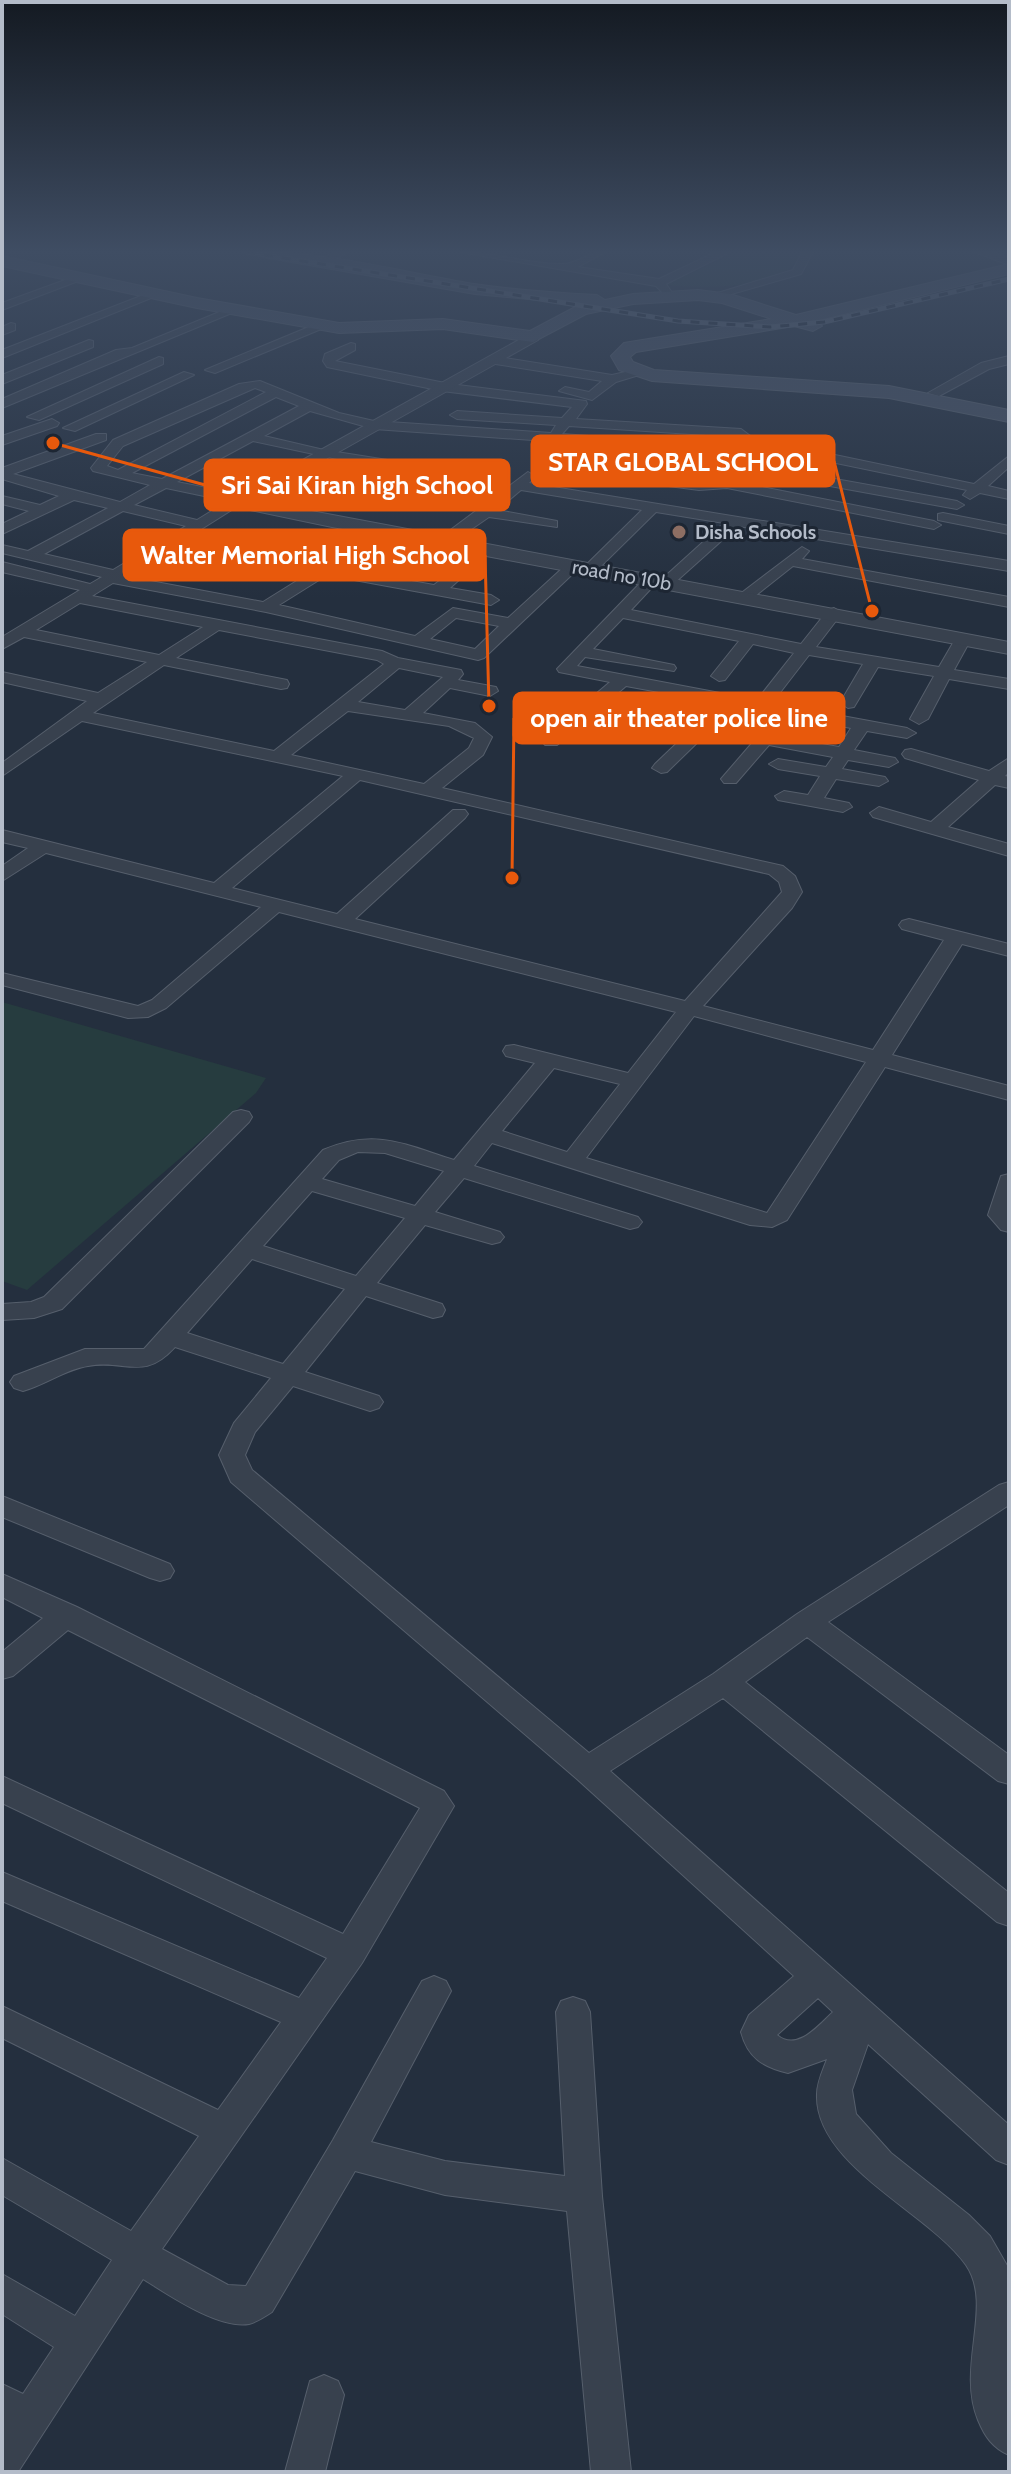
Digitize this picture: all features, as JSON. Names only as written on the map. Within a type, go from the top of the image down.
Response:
[{"type":"main road","points":[[634,367],[643,372],[901,393],[1009,416]]},
{"type":"main road","points":[[657,367],[891,387],[1009,409]]},
{"type":"street","points":[[2,380],[32,367]]},
{"type":"street","points":[[4,409],[90,367]]},
{"type":"street","points":[[34,417],[145,367]]},
{"type":"street","points":[[211,370],[217,367]]},
{"type":"street","points":[[349,367],[443,386],[581,404],[552,439],[542,461],[486,512],[442,543]]},
{"type":"street","points":[[2,644],[239,500],[479,367]]},
{"type":"street","points":[[540,367],[612,379],[643,372]]},
{"type":"street","points":[[934,393],[982,367]]},
{"type":"street","points":[[70,428],[188,375]]},
{"type":"street","points":[[464,375],[592,396],[612,379]]},
{"type":"street","points":[[239,500],[98,468],[118,443],[256,384],[309,406],[374,425],[718,449]]},
{"type":"street","points":[[119,475],[276,392]]},
{"type":"street","points":[[29,556],[309,406]]},
{"type":"street","points":[[4,409],[118,443]]},
{"type":"street","points":[[399,411],[429,413]]},
{"type":"street","points":[[574,411],[631,414]]},
{"type":"street","points":[[444,414],[741,433],[749,441],[1009,495]]},
{"type":"street","points":[[2,441],[52,423]]},
{"type":"street","points":[[2,474],[101,437]]},
{"type":"street","points":[[253,437],[324,454],[438,472]]},
{"type":"street","points":[[903,550],[957,505],[1003,473],[1009,460]]},
{"type":"street","points":[[542,461],[731,465],[775,470],[957,505]]},
{"type":"street","points":[[542,461],[707,486],[733,485],[1009,530]]},
{"type":"street","points":[[299,515],[377,463]]},
{"type":"street","points":[[707,486],[720,467]]},
{"type":"street","points":[[2,474],[72,495],[201,525]]},
{"type":"street","points":[[518,485],[733,523],[1009,566]]},
{"type":"street","points":[[5,527],[72,495]]},
{"type":"street","points":[[2,500],[41,510]]},
{"type":"street","name":"road no 10b","points":[[239,500],[299,515],[483,551],[834,613],[1009,648]]},
{"type":"street","points":[[2,549],[112,577],[266,607],[478,655],[652,508]]},
{"type":"street","points":[[486,512],[552,524]]},
{"type":"street","points":[[733,523],[621,613],[565,669],[907,733]]},
{"type":"street","points":[[266,607],[387,531]]},
{"type":"street","points":[[745,597],[820,536]]},
{"type":"street","points":[[170,542],[491,600]]},
{"type":"street","points":[[438,590],[483,551]]},
{"type":"street","points":[[790,561],[1009,602]]},
{"type":"street","points":[[6,571],[93,589]]},
{"type":"street","points":[[78,598],[382,656],[490,691]]},
{"type":"street","points":[[418,641],[453,613],[513,624]]},
{"type":"street","points":[[621,613],[806,650],[1009,684]]},
{"type":"street","points":[[761,706],[834,613]]},
{"type":"street","points":[[2,771],[101,699],[216,625]]},
{"type":"street","points":[[22,632],[281,684]]},
{"type":"street","points":[[719,676],[750,638]]},
{"type":"street","points":[[919,719],[963,639]]},
{"type":"street","points":[[583,652],[668,668]]},
{"type":"street","points":[[409,716],[470,660]]},
{"type":"street","points":[[277,757],[391,669],[393,662]]},
{"type":"street","points":[[848,703],[873,662]]},
{"type":"street","points":[[2,677],[101,699]]},
{"type":"street","points":[[551,741],[623,680]]},
{"type":"street","points":[[661,768],[730,702]]},
{"type":"street","points":[[344,705],[475,729],[483,737],[477,751],[428,790]]},
{"type":"street","points":[[80,715],[758,864],[776,870],[788,880],[792,892],[785,904],[689,1009],[572,1161]]},
{"type":"street","points":[[813,801],[862,725]]},
{"type":"street","points":[[730,779],[765,739],[889,762]]},
{"type":"street","points":[[911,754],[1001,780]]},
{"type":"street","points":[[935,828],[1001,780],[1009,763]]},
{"type":"street","points":[[778,764],[879,781]]},
{"type":"street","points":[[218,890],[357,774]]},
{"type":"street","points":[[784,796],[843,807]]},
{"type":"street","points":[[879,813],[1009,850]]},
{"type":"street","points":[[340,922],[459,814]]},
{"type":"street","points":[[2,836],[1009,1093]]},
{"type":"street","points":[[2,875],[43,846]]},
{"type":"street","points":[[2,979],[117,1011],[141,1013],[159,1004],[274,906]]},
{"type":"street","points":[[909,925],[963,929],[986,944],[1009,950]]},
{"type":"street","points":[[488,1134],[758,1220],[772,1220],[779,1215],[877,1058],[963,929]]},
{"type":"street","points":[[514,1051],[633,1081]]},
{"type":"street","points":[[549,1060],[288,1375],[236,1443],[232,1455],[241,1475],[588,1770],[1009,2148]]},
{"type":"street","points":[[2,1312],[34,1310],[53,1303],[241,1117]]},
{"type":"street","points":[[23,1382],[85,1357],[143,1360],[153,1355],[337,1150],[355,1145],[387,1146],[630,1222]]},
{"type":"street","points":[[1009,1181],[1000,1215],[1009,1225]]},
{"type":"street","points":[[308,1182],[492,1237]]},
{"type":"street","points":[[248,1249],[433,1310]]},
{"type":"street","points":[[169,1336],[370,1402]]},
{"type":"street","points":[[588,1770],[724,1682],[807,1622],[1009,1492]]},
{"type":"street","points":[[2,1506],[160,1571]]},
{"type":"street","points":[[2,1585],[435,1801],[436,1812],[350,1953],[80,2341],[15,2411],[2,2461]]},
{"type":"street","points":[[2,1668],[67,1615]]},
{"type":"street","points":[[807,1622],[1009,1772]]},
{"type":"street","points":[[724,1682],[1009,1912]]},
{"type":"street","points":[[2,1789],[350,1953]]},
{"type":"street","points":[[2,1886],[306,2017]]},
{"type":"street","points":[[818,1977],[761,2026],[758,2032],[760,2041],[770,2052],[786,2059],[800,2059],[860,2014]]},
{"type":"street","points":[[2,2175],[137,2256],[225,2303],[249,2305],[259,2299],[346,2152],[434,1991]]},
{"type":"street","points":[[573,2012],[584,2196],[611,2472]]},
{"type":"street","points":[[860,2014],[836,2085],[834,2097],[840,2119],[867,2156],[961,2233],[978,2250],[991,2272],[996,2301],[987,2391],[997,2422],[1009,2435]]},
{"type":"street","points":[[2,2021],[225,2131]]},
{"type":"street","points":[[346,2152],[445,2178],[584,2196]]},
{"type":"street","points":[[2,2293],[80,2341]]},
{"type":"street","points":[[305,2472],[324,2395]]},
{"type":"green space","points":[[2,1002],[266,1078],[256,1093],[27,1290],[2,1281]]},
{"type":"place","name":"Sri Sai Kiran high School","points":[[53,443]]},
{"type":"place","name":"Disha Schools","points":[[679,532]]},
{"type":"place","name":"STAR GLOBAL SCHOOL","points":[[872,611]]},
{"type":"place","name":"Walter Memorial High School","points":[[489,706]]},
{"type":"place","name":"open air theater police line","points":[[512,878]]}]
